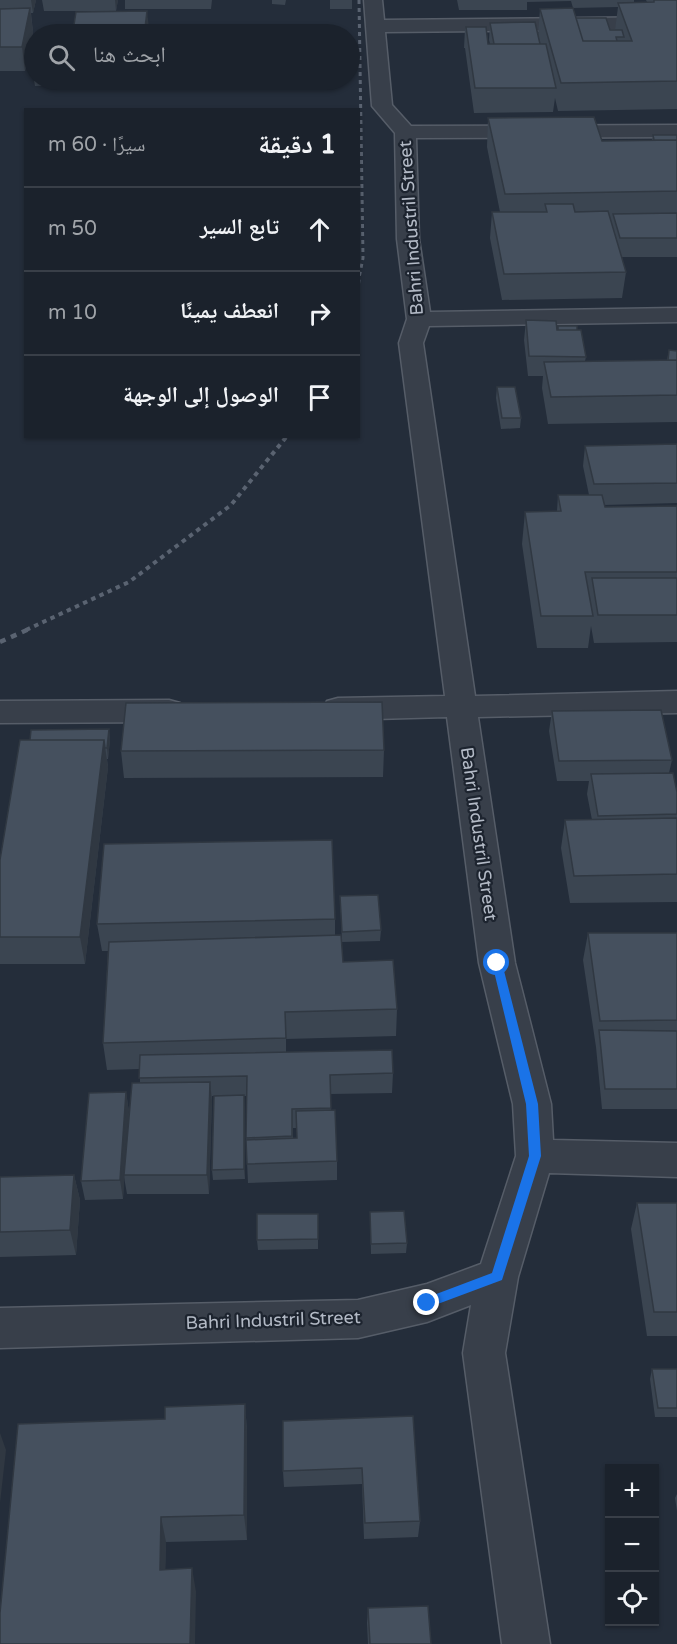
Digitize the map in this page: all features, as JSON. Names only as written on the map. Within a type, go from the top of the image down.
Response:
[{"type":"street","points":[[374,13],[677,23]]},
{"type":"street","name":"Bahri Industril Street","points":[[0,1328],[358,1319],[427,1303],[497,1276],[535,1156],[532,1104],[497,963],[411,343],[419,319],[408,240],[405,132],[382,106],[374,13]]},
{"type":"street","points":[[405,132],[677,131]]},
{"type":"street","points":[[419,319],[677,315]]},
{"type":"street","points":[[307,709],[461,708],[677,702]]},
{"type":"street","points":[[0,712],[201,710]]},
{"type":"street","points":[[535,1156],[677,1160]]},
{"type":"street","points":[[497,1276],[484,1353],[526,1644]]},
{"type":"building","points":[[654,0],[677,0],[677,81],[561,83],[540,9],[573,8],[583,41],[632,41],[618,3],[654,2]]},
{"type":"building","points":[[30,8],[27,24],[24,24],[22,47],[0,47],[0,9]]},
{"type":"building","points":[[147,11],[145,24],[74,24],[76,12]]},
{"type":"building","points":[[576,18],[606,18],[610,30],[622,30],[624,37],[616,37],[617,41],[583,41]]},
{"type":"building","points":[[535,22],[540,44],[494,44],[490,23]]},
{"type":"building","points":[[466,27],[486,27],[488,44],[546,44],[556,88],[475,88]]},
{"type":"building","points":[[594,117],[602,141],[677,140],[677,191],[505,194],[488,118]]},
{"type":"building","points":[[653,135],[677,135],[677,140],[654,140]]},
{"type":"building","points":[[545,204],[573,204],[575,212],[608,211],[626,272],[504,274],[492,212],[547,212]]},
{"type":"building","points":[[677,213],[677,238],[620,238],[613,214]]},
{"type":"building","points":[[526,320],[556,321],[557,330],[581,330],[586,357],[529,356]]},
{"type":"building","points":[[558,326],[577,326],[577,330],[558,330]]},
{"type":"building","points":[[669,350],[677,351],[677,360],[668,360]]},
{"type":"building","points":[[677,360],[677,395],[551,397],[544,362]]},
{"type":"building","points":[[497,387],[515,387],[521,418],[502,418]]},
{"type":"building","points":[[677,444],[677,483],[594,484],[585,446]]},
{"type":"building","points":[[558,495],[602,495],[605,507],[677,506],[677,572],[585,572],[593,616],[541,616],[525,512],[561,511]]},
{"type":"building","points":[[592,578],[677,578],[677,615],[598,615]]},
{"type":"building","points":[[382,702],[384,750],[121,751],[126,703]]},
{"type":"building","points":[[661,710],[672,760],[559,761],[552,711]]},
{"type":"building","points":[[109,729],[107,748],[105,748],[104,740],[30,740],[31,730]]},
{"type":"building","points":[[20,740],[104,740],[80,937],[0,937],[0,860]]},
{"type":"building","points":[[673,773],[677,792],[677,814],[598,816],[591,774]]},
{"type":"building","points":[[677,818],[677,874],[574,876],[565,820]]},
{"type":"building","points":[[332,840],[335,919],[97,924],[104,844]]},
{"type":"building","points":[[378,895],[381,930],[342,932],[340,896]]},
{"type":"building","points":[[588,933],[677,933],[677,1020],[600,1021]]},
{"type":"building","points":[[341,935],[343,962],[393,960],[397,1009],[285,1012],[286,1038],[103,1043],[109,942]]},
{"type":"building","points":[[599,1030],[677,1031],[677,1089],[605,1089]]},
{"type":"building","points":[[392,1050],[393,1073],[330,1075],[331,1108],[292,1109],[292,1136],[246,1138],[247,1076],[139,1078],[140,1055]]},
{"type":"building","points":[[210,1082],[207,1175],[124,1175],[132,1083]]},
{"type":"building","points":[[126,1092],[120,1180],[81,1181],[89,1093]]},
{"type":"building","points":[[244,1095],[244,1169],[212,1170],[214,1096]]},
{"type":"building","points":[[335,1110],[337,1161],[247,1164],[246,1140],[297,1138],[296,1111]]},
{"type":"building","points":[[74,1175],[70,1230],[0,1232],[0,1177]]},
{"type":"building","points":[[637,1203],[677,1203],[677,1312],[654,1312]]},
{"type":"building","points":[[404,1211],[407,1243],[371,1244],[370,1212]]},
{"type":"building","points":[[257,1214],[318,1214],[318,1239],[257,1240]]},
{"type":"building","points":[[652,1369],[677,1369],[677,1408],[658,1408]]},
{"type":"building","points":[[245,1404],[244,1515],[161,1517],[160,1570],[192,1568],[190,1644],[0,1644],[0,1613],[18,1424],[165,1419],[165,1407]]},
{"type":"building","points":[[413,1416],[420,1521],[365,1523],[362,1468],[283,1471],[283,1421]]},
{"type":"building","points":[[428,1606],[431,1644],[370,1644],[368,1608]]},
{"type":"railway","points":[[359,0],[359,24]]},
{"type":"railway","points":[[360,64],[363,258],[360,273]]},
{"type":"railway","points":[[26,630],[129,582],[231,505],[285,438]]},
{"type":"railway","points":[[0,642],[29,629]]},
{"type":"route","points":[[427,1303],[497,1276],[535,1156],[532,1104],[497,963]]}]
